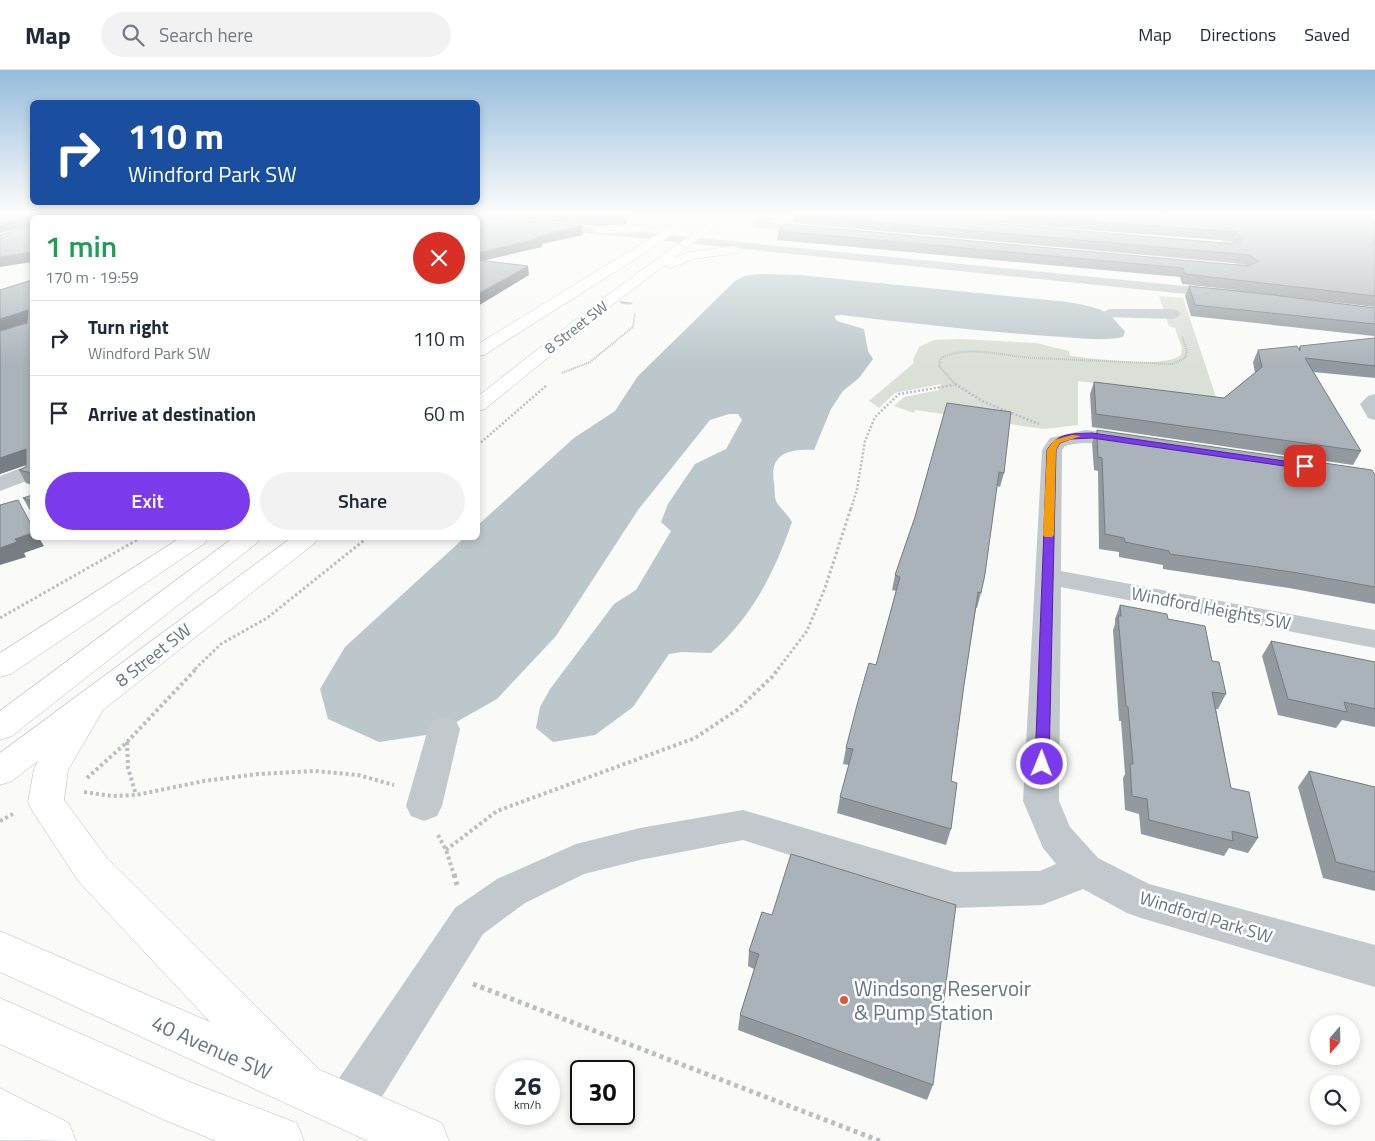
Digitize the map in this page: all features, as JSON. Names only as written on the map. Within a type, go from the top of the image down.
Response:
[{"type":"main road","points":[[585,283],[605,265]]},
{"type":"main road","name":"8 Street SW","points":[[480,350],[615,265]]},
{"type":"main road","name":"8 Street SW","points":[[480,403],[657,265]]},
{"type":"main road","points":[[634,282],[671,265]]},
{"type":"main road","points":[[0,667],[193,540]]},
{"type":"main road","points":[[0,728],[245,540]]},
{"type":"main road","name":"8 Street SW","points":[[0,772],[303,540]]},
{"type":"main road","points":[[0,645],[128,583]]},
{"type":"main road","points":[[91,703],[51,769],[46,802],[92,870],[304,1088]]},
{"type":"main road","name":"40 Avenue SW","points":[[0,951],[424,1141]]},
{"type":"main road","points":[[0,1021],[179,1102],[280,1141]]},
{"type":"main road","points":[[0,1113],[51,1141]]},
{"type":"street","points":[[924,265],[1266,298],[1242,265]]},
{"type":"street","points":[[1225,268],[1245,270]]},
{"type":"street","points":[[1110,314],[1173,314]]},
{"type":"street","points":[[1375,400],[1369,404],[1375,414]]},
{"type":"street","points":[[1070,437],[1092,435],[1160,445]]},
{"type":"street","name":"Windford Park SW","points":[[1070,437],[1057,442],[1052,450],[1047,576],[1042,801],[1056,837],[1084,870],[1141,900],[1375,966]]},
{"type":"street","points":[[0,484],[30,472]]},
{"type":"street","name":"Windford Heights SW","points":[[1047,576],[1375,639]]},
{"type":"street","points":[[424,806],[444,729]]},
{"type":"street","points":[[348,1106],[469,921],[511,892],[576,860],[640,844],[743,825],[954,890],[1042,888],[1084,870]]},
{"type":"path","points":[[561,374],[590,362],[633,327],[634,314],[641,308]]},
{"type":"path","points":[[1070,437],[987,404],[954,384],[938,366],[941,358],[951,353],[960,352],[994,353],[1032,358],[1173,364],[1185,358],[1187,351],[1173,314]]},
{"type":"path","points":[[480,443],[553,380]]},
{"type":"path","points":[[446,850],[497,811],[695,738],[737,710],[772,677],[807,632],[825,588],[844,532],[857,489],[865,441],[875,417],[899,394],[954,384]]},
{"type":"path","points":[[0,618],[138,540]]},
{"type":"path","points":[[86,779],[127,742],[185,679],[222,644],[266,618],[364,540]]},
{"type":"path","points":[[127,742],[128,768],[136,795]]},
{"type":"path","points":[[74,790],[112,796],[136,795],[204,781],[249,775],[314,771],[358,775],[392,783],[424,806],[446,850],[469,921]]},
{"type":"path","points":[[0,821],[16,813]]},
{"type":"path","points":[[437,970],[880,1141]]},
{"type":"shaded area","points":[[760,274],[799,275],[1068,302],[1107,313],[1125,331],[1123,337],[1085,339],[841,315],[834,316],[837,321],[864,329],[868,351],[873,359],[859,378],[843,391],[831,409],[814,450],[789,452],[778,459],[773,473],[775,499],[792,522],[778,559],[760,593],[739,624],[711,653],[682,652],[669,654],[633,707],[595,735],[553,742],[536,728],[540,707],[550,689],[614,604],[636,590],[671,531],[661,522],[668,504],[695,464],[726,449],[742,420],[738,414],[729,414],[710,420],[638,510],[556,636],[497,699],[444,729],[426,735],[379,742],[328,719],[320,689],[345,647],[462,540],[480,540],[480,523],[574,438],[615,411],[638,376],[735,281],[745,276]]},
{"type":"shaded area","points":[[1159,296],[1183,298],[1217,400],[1078,381],[1078,425],[1044,429],[915,410],[914,413],[894,406],[904,397],[939,390],[941,384],[895,393],[879,408],[869,401],[914,363],[913,360],[919,347],[934,340],[960,339],[1036,343],[1069,351],[1070,356],[1111,360],[1145,362],[1173,359],[1181,355],[1182,348],[1175,328],[1169,326]]},
{"type":"building","points":[[480,265],[528,266],[480,293]]},
{"type":"building","points":[[1150,265],[1375,265],[1375,296],[1185,274],[1183,268]]},
{"type":"building","points":[[30,281],[30,473],[19,470],[26,467],[26,449],[0,458],[0,331],[27,323],[28,310],[0,319],[0,290]]},
{"type":"building","points":[[1189,286],[1375,308],[1375,324],[1195,305]]},
{"type":"building","points":[[1375,338],[1375,366],[1305,358],[1361,451],[1096,414],[1094,382],[1224,398],[1262,367],[1258,350],[1297,346],[1300,351],[1300,346]]},
{"type":"building","points":[[947,403],[1011,412],[1004,473],[999,472],[985,574],[981,593],[978,592],[964,685],[951,781],[957,783],[951,829],[840,797],[853,749],[846,748],[857,705],[869,663],[876,665],[900,577],[895,575],[915,517]]},
{"type":"building","points":[[1097,430],[1372,470],[1375,475],[1375,587],[1298,573],[1170,554],[1169,551],[1125,542],[1124,538],[1105,534],[1102,458],[1098,457]]},
{"type":"building","points":[[30,496],[30,500],[23,498]]},
{"type":"building","points":[[18,500],[30,522],[30,534],[15,539],[17,542],[0,548],[0,505]]},
{"type":"building","points":[[1120,605],[1167,614],[1168,619],[1205,626],[1212,661],[1219,662],[1226,694],[1212,692],[1231,788],[1249,792],[1258,838],[1232,831],[1233,841],[1149,820],[1147,799],[1132,796],[1130,764],[1133,764],[1118,616],[1121,616]]},
{"type":"building","points":[[1271,641],[1375,662],[1375,709],[1344,702],[1347,712],[1288,699]]},
{"type":"building","points":[[1309,771],[1375,787],[1375,872],[1336,862]]},
{"type":"building","name":"Windsong Reservoir & Pump Station","points":[[791,854],[956,905],[933,1085],[740,1015],[759,954],[749,951],[762,912],[772,915]]},
{"type":"waterway","points":[[622,302],[630,303]]},
{"type":"slow traffic","points":[[1048,535],[1052,450],[1057,442],[1076,436]]},
{"type":"place","name":"Windsong Reservoir & Pump Station","points":[[844,1000]]},
{"type":"route","points":[[1042,764],[1052,450],[1057,442],[1070,437],[1092,435],[1305,466]]}]
